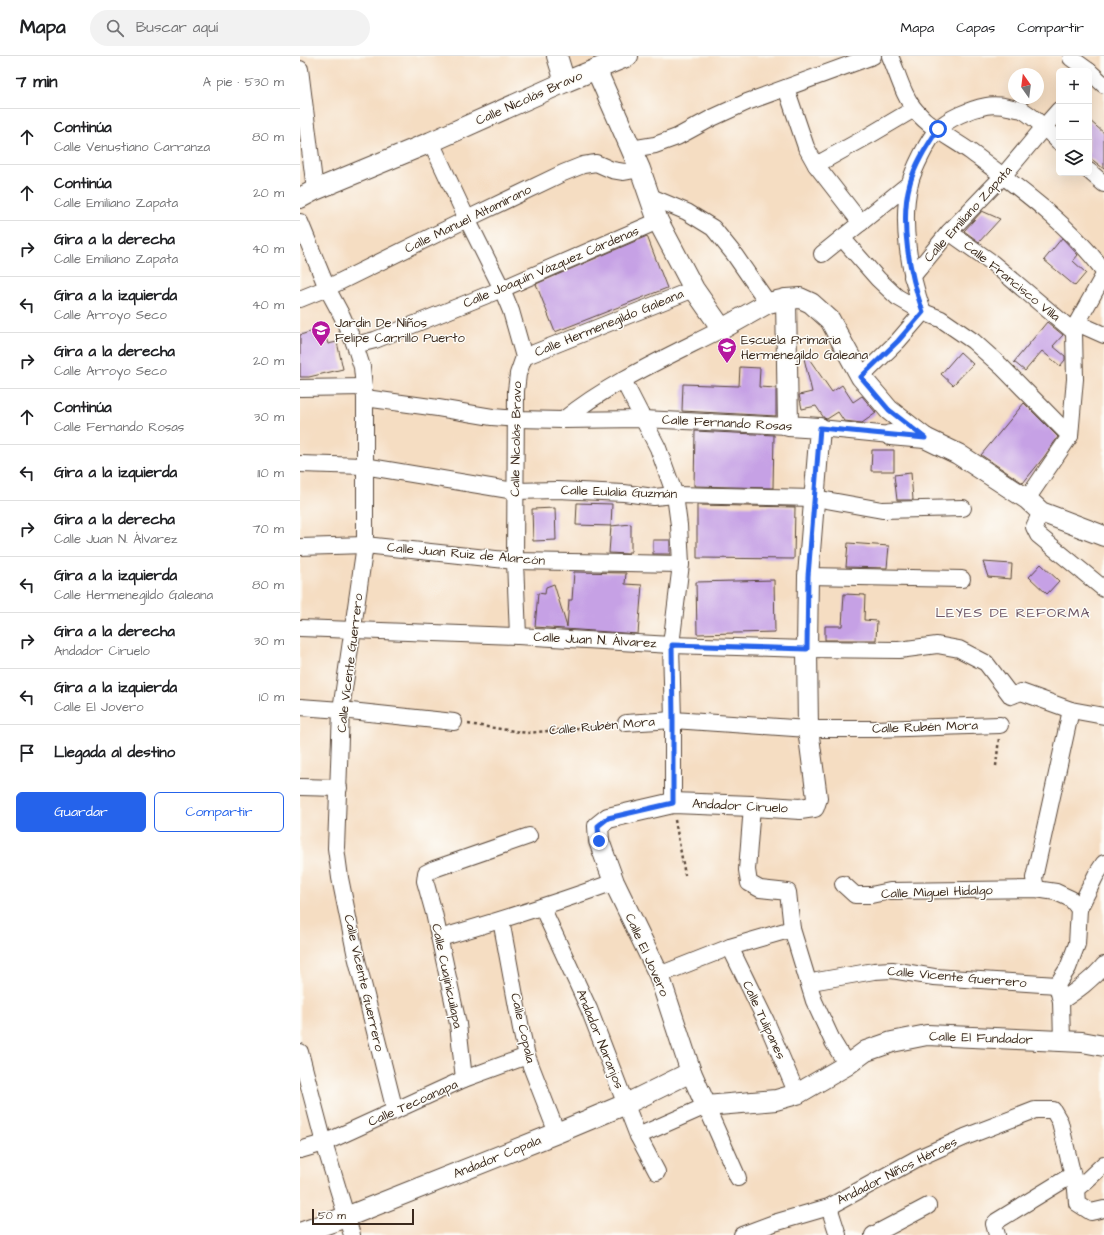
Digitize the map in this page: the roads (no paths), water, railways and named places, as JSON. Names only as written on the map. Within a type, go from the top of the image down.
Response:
[{"type":"street","points":[[558,56],[565,82]]},
{"type":"street","name":"Calle Nicolás Bravo","points":[[307,194],[431,142],[626,56]]},
{"type":"street","points":[[631,149],[655,145],[678,137],[712,118],[747,102],[870,56]]},
{"type":"street","points":[[890,56],[904,92],[914,109],[925,121],[967,149],[1044,208],[1074,236],[1104,271]]},
{"type":"street","points":[[1071,58],[1093,76]]},
{"type":"street","points":[[300,69],[307,194]]},
{"type":"street","name":"Calle Hermenegildo Galeana","points":[[596,69],[640,169],[658,221],[694,289],[722,330]]},
{"type":"street","points":[[786,88],[806,147],[816,165],[861,223]]},
{"type":"street","points":[[923,312],[912,276],[909,258],[906,208],[910,183],[921,156],[938,129],[949,120],[961,114],[986,106],[1000,105],[1021,110],[1044,127],[1057,140]]},
{"type":"street","points":[[816,165],[914,109]]},
{"type":"street","name":"Calle Emiliano Zapata","points":[[912,276],[949,232],[1003,176],[1056,113]]},
{"type":"street","points":[[431,142],[502,289],[511,311],[524,357]]},
{"type":"street","name":"Calle Manuel Altamirano","points":[[300,299],[327,288],[562,173],[583,165],[596,163],[612,170],[624,172],[640,169]]},
{"type":"street","points":[[1092,174],[1104,184]]},
{"type":"street","points":[[822,254],[910,183]]},
{"type":"street","points":[[649,196],[687,212],[714,228],[734,254],[777,301],[788,426]]},
{"type":"street","name":"Calle Joaquín Vázquez Cárdenas","points":[[355,345],[375,340],[502,289],[658,221]]},
{"type":"street","name":"Calle Vicente Guerrero","points":[[300,222],[327,288],[355,345],[362,367],[364,393],[365,545],[342,710],[336,848],[340,878],[355,952],[395,1111]]},
{"type":"street","name":"Calle Francisco Villa","points":[[949,232],[990,261],[1076,327],[1104,336]]},
{"type":"street","points":[[842,238],[878,279],[897,297],[923,312],[941,319],[973,340],[1070,436]]},
{"type":"street","points":[[1104,275],[1076,327],[1075,379],[1070,436],[1034,505],[1034,527],[1038,535],[1104,589]]},
{"type":"street","name":"Calle Hermenegildo Galeana","points":[[524,357],[694,289]]},
{"type":"street","points":[[563,420],[580,406],[623,380],[777,301],[800,298],[811,303],[830,320],[861,377],[889,410],[925,438],[958,454],[1034,505],[1102,532]]},
{"type":"street","points":[[861,377],[898,341],[923,312]]},
{"type":"street","name":"Calle Nicolás Bravo","points":[[518,636],[515,561],[516,391],[518,374],[524,357]]},
{"type":"street","points":[[623,380],[658,448],[675,495],[679,525],[681,564],[672,645],[673,803]]},
{"type":"street","name":"Calle Fernando Rosas","points":[[300,388],[364,393],[438,408],[517,420],[644,419],[820,428],[890,435]]},
{"type":"street","points":[[808,729],[808,576],[820,428]]},
{"type":"street","points":[[890,435],[925,438]]},
{"type":"street","name":"Calle Eulalia Guzmán","points":[[300,464],[364,466],[515,491],[557,490],[624,493],[654,497],[675,495],[815,498],[882,510],[963,508]]},
{"type":"street","name":"Calle Juan Ruiz de Alarcón","points":[[300,547],[365,545],[515,561],[681,564]]},
{"type":"street","points":[[808,576],[962,579]]},
{"type":"street","name":"Calle Juan N. Álvarez","points":[[300,628],[518,636],[672,645],[807,649],[899,650],[937,645],[959,648],[986,663],[1011,696],[1021,692],[1071,710],[1104,716]]},
{"type":"street","points":[[300,707],[454,722]]},
{"type":"street","points":[[1036,889],[1034,878],[1071,710]]},
{"type":"street","name":"Calle Rubén Mora","points":[[626,723],[673,720],[808,729],[875,729],[1000,725]]},
{"type":"street","name":"Andador Ciruelo","points":[[598,826],[608,818],[673,803],[800,809],[814,807],[817,798],[808,729]]},
{"type":"street","points":[[300,787],[339,788]]},
{"type":"street","points":[[752,806],[747,870],[748,882],[760,889],[788,892],[792,929],[814,1001],[833,1042],[847,1065]]},
{"type":"street","name":"Calle El Jovero","points":[[598,826],[599,841],[614,882],[659,975],[691,1072],[706,1106]]},
{"type":"street","name":"Calle Cuajinicuilapa","points":[[464,1079],[458,1024],[440,938],[424,881],[426,873],[529,836]]},
{"type":"street","points":[[1062,1042],[1061,1001],[1057,985],[1068,968],[1077,944],[1079,909],[1096,875],[1104,864]]},
{"type":"street","points":[[440,938],[542,907],[614,882]]},
{"type":"street","name":"Calle Miguel Hidalgo","points":[[843,884],[856,895],[871,895],[890,891],[1036,889],[1056,892],[1066,896],[1071,899],[1079,909]]},
{"type":"street","name":"Andador Naranjos","points":[[542,907],[589,1010],[638,1136],[657,1172]]},
{"type":"street","name":"Calle Copala","points":[[501,920],[527,1056],[557,1133]]},
{"type":"street","points":[[659,975],[730,947],[792,929]]},
{"type":"street","name":"Calle Tulipanes","points":[[730,947],[766,1021],[797,1094]]},
{"type":"street","points":[[1061,1001],[1075,992],[1098,973],[1104,965]]},
{"type":"street","name":"Calle Vicente Guerrero","points":[[809,984],[817,981],[874,970],[892,970],[934,977],[1057,985]]},
{"type":"street","name":"Calle El Fundador","points":[[706,1106],[776,1100],[797,1094],[847,1065],[866,1051],[892,1042],[927,1035],[1082,1042],[1104,1046]]},
{"type":"street","points":[[300,1052],[324,1143],[349,1226]]},
{"type":"street","name":"Calle Tecoanapa","points":[[300,1150],[324,1143],[464,1079],[527,1056]]},
{"type":"street","name":"Andador Copala","points":[[300,1233],[349,1226],[557,1133],[626,1104],[691,1072]]},
{"type":"street","points":[[638,1136],[706,1106],[738,1178]]},
{"type":"street","name":"Andador Niños Héroes","points":[[742,1235],[777,1229],[829,1207],[918,1158],[965,1136],[1035,1110],[1053,1110],[1060,1122],[1074,1182]]},
{"type":"street","points":[[997,1235],[994,1224],[997,1221],[1074,1182],[1086,1182],[1104,1164]]},
{"type":"street","points":[[1074,1182],[1077,1203],[1091,1212],[1104,1209]]},
{"type":"street","points":[[873,1235],[928,1206]]},
{"type":"street","points":[[829,1207],[838,1235]]},
{"type":"place","name":"Jardin De Niños Felipe Carrillo Puerto","points":[[321,347]]},
{"type":"place","name":"Escuela Primaria Hermenegildo Galeana","points":[[727,364]]},
{"type":"district","name":"LEYES DE REFORMA","points":[[1013,613]]}]
